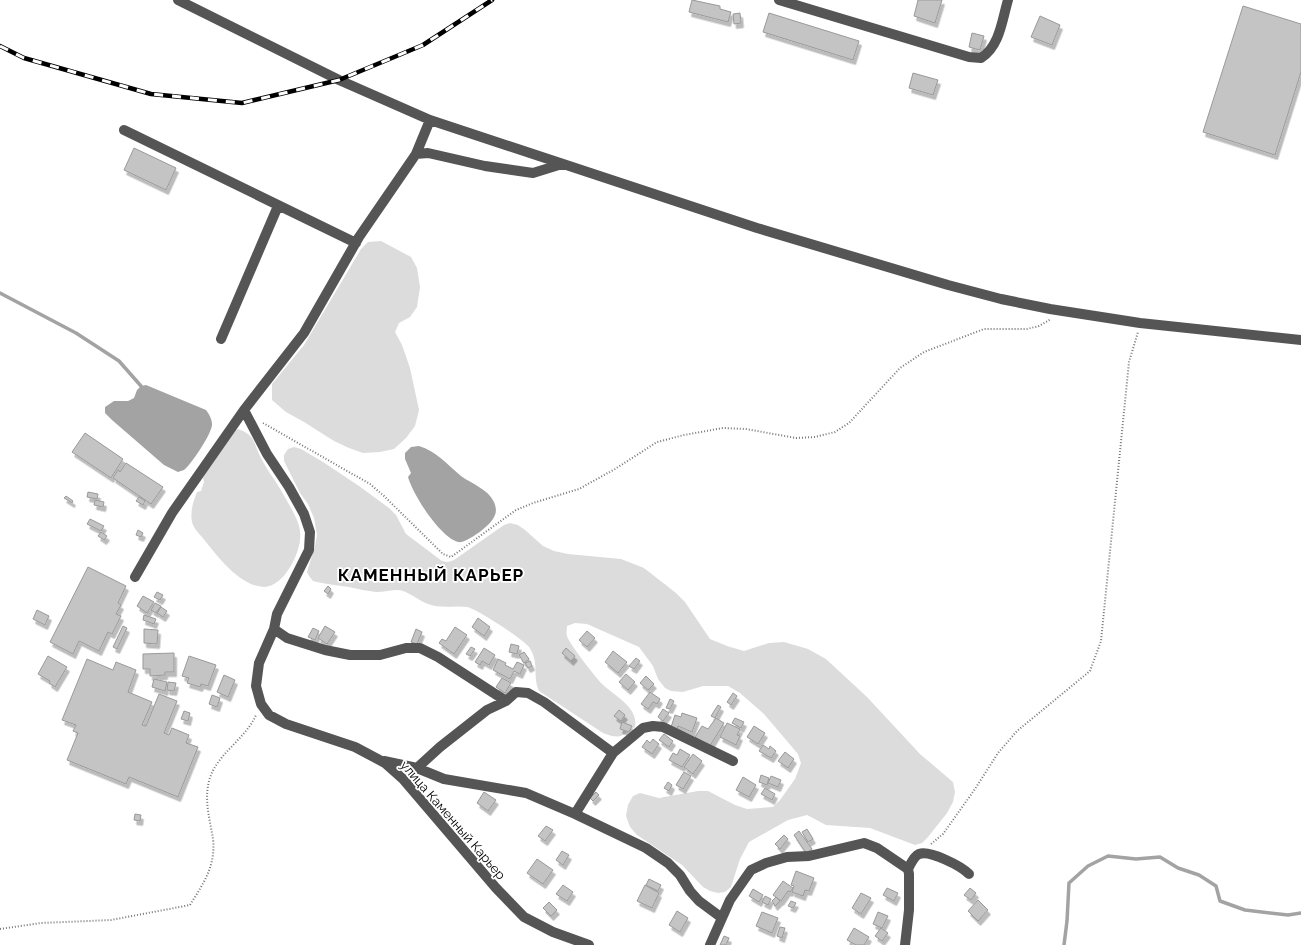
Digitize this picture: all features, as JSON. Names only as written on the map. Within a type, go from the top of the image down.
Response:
[{"type":"street","points":[[178,0],[338,80],[430,120],[757,228],[948,286],[1001,299],[1061,311],[1140,323],[1301,340]]},
{"type":"street","points":[[778,0],[969,56],[981,58],[988,54],[996,43],[1008,0]]},
{"type":"street","points":[[135,577],[172,513],[304,333],[356,243],[416,154],[430,120]]},
{"type":"street","points":[[124,130],[356,243]]},
{"type":"street","points":[[416,154],[428,153],[485,166],[533,173],[562,164]]},
{"type":"street","points":[[221,339],[278,206]]},
{"type":"street","points":[[245,412],[267,454],[289,487],[304,514],[310,532],[309,550],[277,614],[274,629],[259,663],[256,686],[261,704]]},
{"type":"street","points":[[274,629],[288,638],[325,650],[350,654],[380,655],[406,648],[420,648],[438,657],[506,701]]},
{"type":"street","points":[[418,768],[440,747],[487,710],[506,701],[516,692],[528,693],[544,702],[613,753]]},
{"type":"street","name":"улица Каменный Карьер","points":[[261,704],[269,715],[286,724],[355,747],[385,763],[403,779],[496,888],[524,917],[553,932],[589,945]]},
{"type":"street","points":[[575,814],[613,753],[643,728],[653,726],[663,728],[732,761]]},
{"type":"street","points":[[380,761],[418,768],[444,779],[526,793],[575,814],[646,848],[668,863],[680,875],[690,891],[699,901],[722,918]]},
{"type":"street","points":[[710,945],[730,900],[751,870],[766,863],[787,857],[809,856],[864,843],[877,848],[908,869]]},
{"type":"street","points":[[905,945],[909,910],[908,869],[917,856],[920,854],[932,855],[964,869],[968,874]]},
{"type":"path","points":[[245,412],[370,484],[444,554],[451,557],[516,510],[533,503],[579,489],[615,469],[657,442],[684,435],[723,428],[746,428],[796,438],[815,437],[835,432],[849,423],[900,368],[924,352],[984,328],[1027,329],[1039,326],[1049,321],[1061,311]]},
{"type":"path","points":[[920,854],[943,834],[998,753],[1017,731],[1090,672],[1102,641],[1129,362],[1140,323]]},
{"type":"path","points":[[0,929],[41,923],[111,920],[190,905],[208,875],[212,859],[213,841],[207,800],[209,782],[214,766],[252,724],[261,704]]},
{"type":"shaded area","points":[[381,241],[411,257],[417,268],[420,287],[417,307],[410,317],[399,323],[395,332],[402,345],[410,368],[419,410],[415,426],[406,438],[394,449],[363,453],[334,441],[286,412],[272,400],[272,384],[304,345],[361,249],[368,242]]},
{"type":"shaded area","points":[[146,385],[206,410],[210,417],[212,424],[209,434],[196,455],[183,470],[178,472],[164,465],[105,413],[105,407],[114,401],[128,401],[134,398],[137,390],[141,386]]},
{"type":"shaded area","points":[[238,429],[247,433],[252,439],[264,464],[291,509],[300,531],[299,547],[291,566],[279,581],[264,587],[247,582],[231,570],[194,528],[192,522],[191,514],[193,503],[197,492],[201,491],[204,482],[203,478],[233,432]]},
{"type":"shaded area","points":[[419,446],[431,451],[461,476],[484,490],[494,502],[496,511],[492,520],[483,529],[467,540],[458,542],[451,539],[443,532],[428,514],[415,494],[408,477],[411,473],[405,459],[405,453],[411,447]]},
{"type":"shaded area","points":[[294,447],[301,449],[323,462],[389,508],[396,515],[406,534],[442,561],[448,562],[454,560],[504,525],[510,523],[518,525],[543,546],[554,551],[568,554],[621,559],[644,568],[685,602],[710,639],[744,651],[769,643],[784,642],[808,649],[826,659],[867,697],[920,754],[953,782],[955,792],[953,802],[947,813],[922,843],[915,845],[870,828],[826,825],[807,815],[788,820],[749,842],[740,859],[731,887],[725,892],[718,893],[710,891],[703,887],[682,865],[637,835],[630,827],[626,816],[628,805],[633,796],[640,793],[659,798],[698,791],[708,791],[735,805],[747,809],[773,807],[795,779],[801,763],[798,754],[764,714],[740,693],[728,686],[703,686],[683,692],[671,691],[665,688],[658,679],[653,666],[639,647],[587,624],[575,623],[567,626],[567,636],[569,640],[601,683],[624,702],[633,713],[635,727],[624,735],[617,737],[609,735],[603,733],[539,691],[536,680],[534,658],[529,647],[509,631],[480,613],[467,607],[443,607],[424,603],[402,590],[376,592],[366,591],[313,581],[307,572],[317,535],[314,518],[308,504],[300,493],[284,461],[284,455],[288,449]]},
{"type":"building","points":[[692,0],[720,6],[720,9],[731,12],[728,22],[689,12]]},
{"type":"building","points":[[918,0],[942,0],[935,23],[914,16]]},
{"type":"building","points":[[1243,6],[1301,24],[1301,72],[1275,155],[1203,132]]},
{"type":"building","points":[[740,13],[741,23],[734,24],[733,14]]},
{"type":"building","points":[[769,13],[859,41],[853,60],[763,32]]},
{"type":"building","points":[[1040,16],[1060,25],[1052,45],[1031,37]]},
{"type":"building","points":[[972,33],[984,36],[980,50],[969,47]]},
{"type":"building","points":[[913,73],[938,80],[933,95],[909,88]]},
{"type":"building","points":[[134,148],[176,168],[166,190],[124,170]]},
{"type":"building","points":[[85,433],[123,459],[111,478],[72,452]]},
{"type":"building","points":[[126,463],[163,487],[151,504],[113,478],[118,470],[120,472]]},
{"type":"building","points":[[88,492],[98,494],[97,499],[87,497]]},
{"type":"building","points":[[66,496],[73,501],[72,503],[64,498]]},
{"type":"building","points":[[139,497],[145,501],[143,505],[136,501]]},
{"type":"building","points":[[95,500],[104,502],[103,507],[94,505]]},
{"type":"building","points":[[90,519],[104,526],[101,531],[87,524]]},
{"type":"building","points":[[138,530],[143,533],[141,537],[136,535]]},
{"type":"building","points":[[101,532],[107,536],[104,540],[98,536]]},
{"type":"building","points":[[88,567],[126,586],[118,603],[121,605],[116,614],[121,616],[112,634],[108,632],[99,651],[79,641],[73,654],[50,642]]},
{"type":"building","points":[[328,586],[331,589],[328,594],[324,591]]},
{"type":"building","points":[[157,592],[163,595],[160,600],[154,597]]},
{"type":"building","points":[[143,596],[154,602],[147,613],[137,606]]},
{"type":"building","points":[[155,603],[161,606],[156,613],[151,610]]},
{"type":"building","points":[[161,607],[167,611],[163,617],[157,613]]},
{"type":"building","points":[[37,610],[49,616],[45,625],[33,619]]},
{"type":"building","points":[[144,615],[156,619],[154,624],[143,620]]},
{"type":"building","points":[[478,618],[490,627],[484,636],[472,627]]},
{"type":"building","points":[[123,626],[127,628],[117,649],[113,647]]},
{"type":"building","points":[[325,626],[335,632],[327,644],[318,638]]},
{"type":"building","points":[[455,627],[467,635],[454,654],[439,643],[442,639],[446,641]]},
{"type":"building","points":[[313,628],[319,631],[315,640],[308,637]]},
{"type":"building","points":[[144,629],[158,630],[157,644],[144,643]]},
{"type":"building","points":[[416,629],[422,632],[417,644],[411,642]]},
{"type":"building","points":[[587,631],[595,638],[587,647],[579,640]]},
{"type":"building","points":[[511,644],[519,646],[517,654],[509,652]]},
{"type":"building","points":[[471,647],[475,649],[470,656],[466,654]]},
{"type":"building","points":[[484,648],[495,655],[489,665],[482,661],[480,665],[475,662]]},
{"type":"building","points":[[566,648],[575,656],[571,661],[562,653]]},
{"type":"building","points":[[613,651],[627,662],[618,673],[605,662]]},
{"type":"building","points":[[524,652],[529,659],[524,663],[519,655]]},
{"type":"building","points":[[174,653],[174,672],[165,672],[165,675],[150,676],[150,669],[143,669],[143,654]]},
{"type":"building","points":[[48,656],[67,667],[55,687],[49,683],[50,681],[38,674]]},
{"type":"building","points":[[189,656],[216,665],[208,686],[201,684],[200,687],[187,683],[189,678],[182,676]]},
{"type":"building","points":[[636,658],[640,661],[634,669],[629,666]]},
{"type":"building","points":[[87,659],[113,670],[116,662],[136,670],[128,692],[152,702],[142,725],[146,726],[159,694],[177,701],[164,733],[169,735],[172,728],[189,735],[186,743],[198,747],[178,797],[129,777],[126,784],[67,760],[78,733],[73,731],[76,725],[62,720]]},
{"type":"building","points":[[498,659],[513,669],[517,662],[524,665],[520,674],[514,671],[510,679],[493,670]]},
{"type":"building","points":[[530,661],[532,666],[528,668],[525,663]]},
{"type":"building","points":[[626,674],[635,682],[628,690],[619,682]]},
{"type":"building","points":[[224,675],[235,680],[228,697],[217,692]]},
{"type":"building","points":[[646,676],[654,684],[648,690],[640,683]]},
{"type":"building","points":[[502,678],[511,683],[505,693],[496,687]]},
{"type":"building","points":[[154,679],[167,682],[165,691],[152,687]]},
{"type":"building","points":[[168,682],[176,683],[174,691],[167,690]]},
{"type":"building","points":[[650,692],[660,699],[657,704],[653,702],[648,709],[641,704]]},
{"type":"building","points":[[733,693],[737,696],[731,705],[727,702]]},
{"type":"building","points":[[212,695],[220,698],[217,707],[209,704]]},
{"type":"building","points":[[670,699],[674,701],[670,709],[666,708]]},
{"type":"building","points":[[718,705],[721,707],[715,718],[711,716]]},
{"type":"building","points":[[663,709],[669,713],[663,721],[658,717]]},
{"type":"building","points":[[619,710],[625,715],[621,721],[614,716]]},
{"type":"building","points":[[184,711],[190,713],[188,721],[181,719]]},
{"type":"building","points":[[682,713],[697,718],[692,732],[678,726],[677,729],[671,727],[675,715],[681,717]]},
{"type":"building","points":[[716,718],[724,723],[710,746],[695,737],[702,726],[708,729]]},
{"type":"building","points":[[735,718],[744,722],[741,728],[732,723]]},
{"type":"building","points":[[622,722],[632,726],[629,732],[620,729]]},
{"type":"building","points":[[727,723],[740,729],[737,735],[740,736],[736,745],[720,737]]},
{"type":"building","points":[[754,726],[765,733],[758,744],[747,737]]},
{"type":"building","points":[[664,734],[673,741],[669,747],[659,740]]},
{"type":"building","points":[[653,739],[659,744],[652,754],[642,747],[647,740],[650,743]]},
{"type":"building","points":[[763,745],[769,749],[770,746],[776,751],[771,758],[759,751]]},
{"type":"building","points":[[680,749],[690,755],[682,767],[669,760],[673,753],[677,755]]},
{"type":"building","points":[[785,752],[794,759],[788,768],[778,761]]},
{"type":"building","points":[[693,754],[702,761],[693,774],[684,767]]},
{"type":"building","points":[[684,772],[691,776],[683,789],[676,785]]},
{"type":"building","points":[[761,775],[769,778],[767,785],[759,782]]},
{"type":"building","points":[[771,776],[781,780],[778,787],[768,783]]},
{"type":"building","points":[[743,777],[756,785],[749,797],[736,790]]},
{"type":"building","points":[[668,782],[672,785],[669,791],[664,788]]},
{"type":"building","points":[[765,788],[775,794],[772,800],[761,794]]},
{"type":"building","points":[[484,792],[496,800],[488,811],[477,803]]},
{"type":"building","points":[[596,792],[599,795],[593,801],[590,798]]},
{"type":"building","points":[[135,814],[141,815],[140,821],[134,820]]},
{"type":"building","points":[[546,826],[553,830],[545,841],[538,836]]},
{"type":"building","points":[[807,829],[813,839],[808,842],[802,832]]},
{"type":"building","points":[[799,831],[812,849],[806,853],[794,835]]},
{"type":"building","points":[[784,835],[788,839],[780,849],[775,844]]},
{"type":"building","points":[[562,851],[569,855],[563,865],[556,860]]},
{"type":"building","points":[[537,859],[553,870],[543,884],[527,873]]},
{"type":"building","points":[[796,871],[814,878],[809,891],[805,890],[803,896],[792,892],[794,886],[791,885]]},
{"type":"building","points":[[649,879],[661,885],[658,891],[646,885]]},
{"type":"building","points":[[783,881],[793,888],[790,892],[788,891],[781,901],[773,895]]},
{"type":"building","points":[[563,885],[573,892],[567,901],[556,894]]},
{"type":"building","points":[[645,885],[659,893],[652,908],[637,901]]},
{"type":"building","points":[[887,888],[898,893],[894,901],[883,895]]},
{"type":"building","points":[[970,888],[976,893],[971,900],[964,895]]},
{"type":"building","points":[[753,889],[763,895],[759,902],[749,896]]},
{"type":"building","points":[[861,893],[871,898],[861,914],[852,908]]},
{"type":"building","points":[[765,896],[771,899],[768,905],[762,902]]},
{"type":"building","points":[[776,897],[780,901],[775,906],[772,901]]},
{"type":"building","points":[[978,900],[988,910],[978,921],[968,911]]},
{"type":"building","points":[[791,901],[796,903],[793,908],[788,906]]},
{"type":"building","points":[[549,902],[557,910],[551,916],[543,908]]},
{"type":"building","points":[[677,911],[688,918],[680,932],[669,925]]},
{"type":"building","points":[[762,912],[778,918],[772,933],[756,926]]},
{"type":"building","points":[[878,912],[888,916],[882,928],[873,924]]},
{"type":"building","points":[[780,927],[785,928],[782,938],[777,936]]},
{"type":"building","points":[[854,928],[869,937],[864,945],[856,945],[847,940]]},
{"type":"building","points":[[881,928],[888,933],[882,941],[875,936]]},
{"type":"building","points":[[724,936],[729,938],[726,945],[720,945]]},
{"type":"waterway","points":[[0,293],[76,333],[119,361],[141,386]]},
{"type":"waterway","points":[[1064,945],[1069,883],[1088,866],[1108,856],[1136,859],[1160,857],[1178,868],[1199,875],[1216,886],[1220,901],[1245,910],[1288,915],[1301,913]]},
{"type":"railway","points":[[0,46],[24,58],[151,94],[242,103],[339,80],[423,45],[492,0]]},
{"type":"district","name":"КАМЕННЫЙ КАРЬЕР","points":[[431,575]]}]
